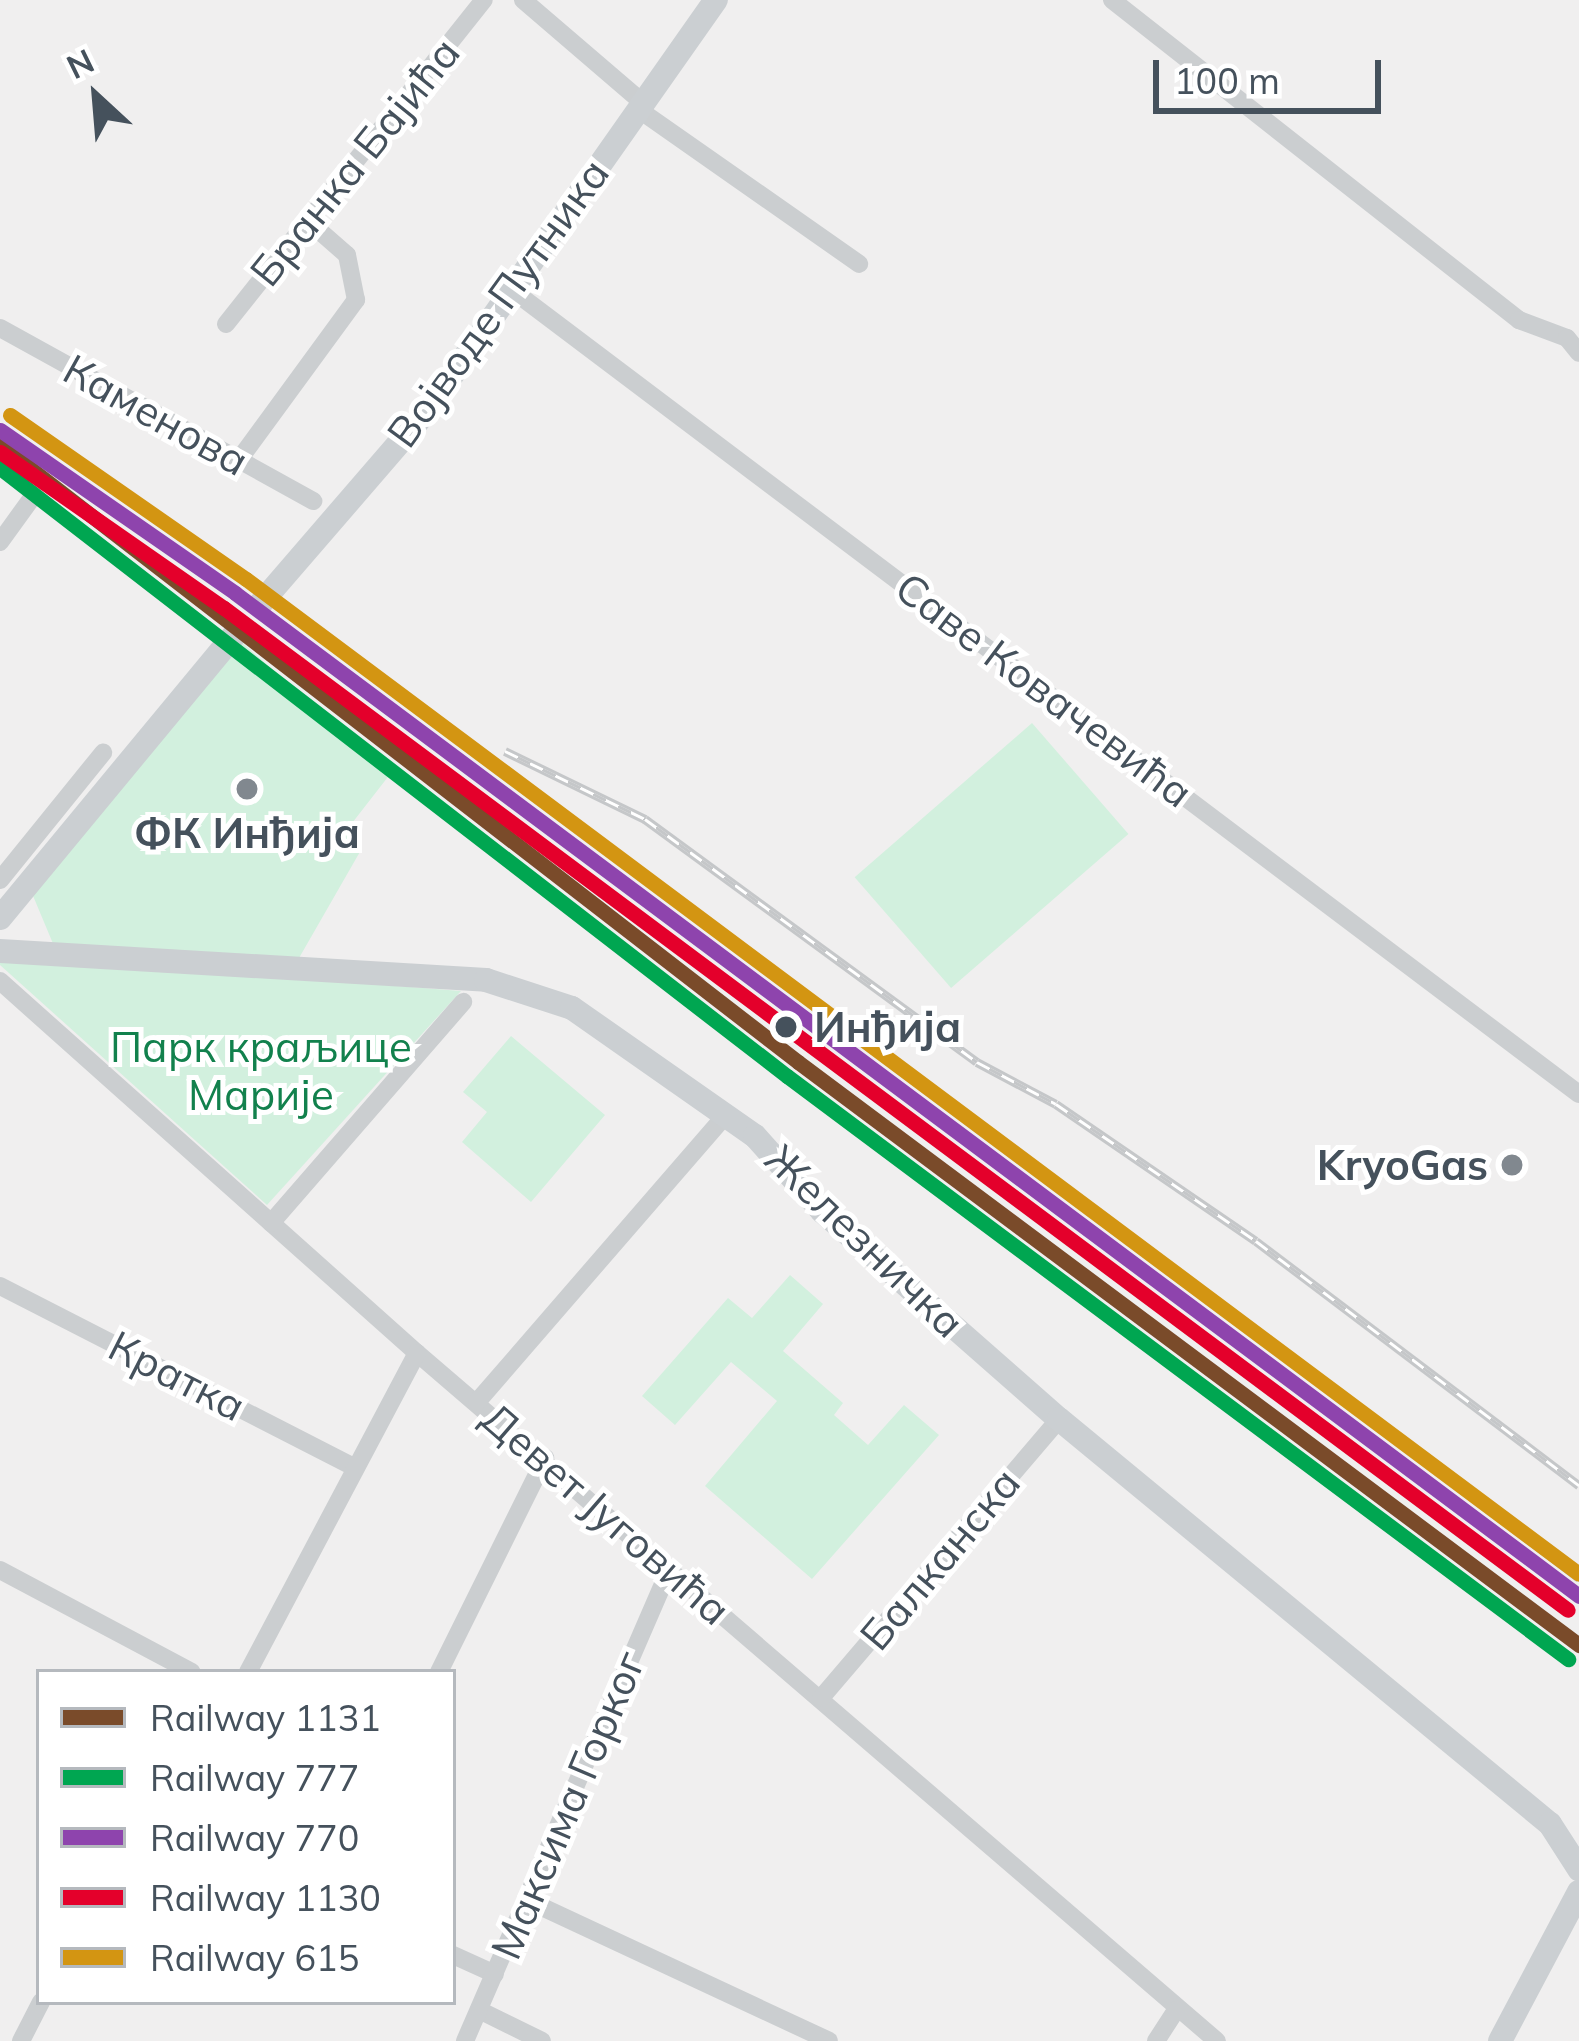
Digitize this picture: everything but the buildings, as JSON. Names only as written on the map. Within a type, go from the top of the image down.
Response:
[{"type":"street","name":"Бранка Бајића","points":[[226,324],[484,0]]},
{"type":"street","points":[[523,0],[641,106],[859,264]]},
{"type":"street","name":"Војводе Путника","points":[[267,596],[429,408],[508,287],[716,0]]},
{"type":"street","points":[[1112,0],[1519,320],[1567,338],[1579,353]]},
{"type":"street","points":[[238,460],[356,300],[347,255],[308,221]]},
{"type":"street","name":"Саве Ковачевића","points":[[508,287],[1579,1094]]},
{"type":"street","name":"Каменова","points":[[0,328],[313,501]]},
{"type":"street","points":[[0,542],[34,495]]},
{"type":"street","points":[[5,899],[232,638]]},
{"type":"street","points":[[5,899],[103,753]]},
{"type":"street","points":[[5,899],[37,952]]},
{"type":"street","name":"Железничка","points":[[0,951],[486,980],[572,1008],[726,1114],[799,1178],[822,1211],[1059,1420],[1550,1824],[1579,1869]]},
{"type":"street","name":"Девет Југовића","points":[[0,981],[417,1353],[545,1458],[1216,2041]]},
{"type":"street","points":[[271,1222],[463,1002]]},
{"type":"street","points":[[477,1402],[726,1114]]},
{"type":"street","name":"Кратка","points":[[0,1286],[354,1467]]},
{"type":"street","points":[[250,1669],[417,1353]]},
{"type":"street","name":"Балканска","points":[[821,1698],[1059,1420]]},
{"type":"street","points":[[440,1669],[545,1458]]},
{"type":"street","name":"Максима Горког","points":[[466,2041],[670,1568]]},
{"type":"street","points":[[0,1570],[186,1669]]},
{"type":"street","points":[[1500,2041],[1579,1892]]},
{"type":"street","points":[[527,1900],[830,2041]]},
{"type":"street","points":[[456,1955],[495,1974]]},
{"type":"street","points":[[21,2041],[39,2005]]},
{"type":"street","points":[[479,2010],[542,2041]]},
{"type":"street","points":[[1156,2041],[1176,2010]]},
{"type":"green space","name":"ФК Инђија","points":[[240,641],[391,773],[349,827],[361,850],[295,965],[54,946],[31,891]]},
{"type":"green space","points":[[1032,723],[1128,834],[951,988],[855,877]]},
{"type":"green space","name":"Парк краљице Марије","points":[[0,955],[461,991],[267,1205],[0,965]]},
{"type":"green space","points":[[511,1036],[605,1115],[531,1202],[462,1142],[487,1112],[463,1092]]},
{"type":"green space","points":[[790,1275],[823,1304],[783,1351],[843,1403],[834,1415],[868,1445],[904,1405],[939,1435],[812,1579],[705,1486],[777,1401],[731,1362],[675,1425],[642,1396],[728,1298],[752,1318]]},
{"type":"tunnel","points":[[232,638],[267,596]]},
{"type":"railway","points":[[505,751],[645,819],[977,1062],[1056,1104],[1256,1241],[1579,1485]]},
{"type":"railway","points":[[1439,1470],[1579,1578]]},
{"type":"rail line","name":"615","points":[[10,415],[246,579],[1579,1574]]},
{"type":"rail line","name":"770","points":[[0,430],[235,593],[1579,1596]]},
{"type":"rail line","name":"1131","points":[[0,445],[798,1062],[1579,1645]]},
{"type":"rail line","name":"1130","points":[[0,452],[224,608],[1568,1610]]},
{"type":"rail line","name":"777","points":[[0,468],[787,1076],[1568,1659]]},
{"type":"place","name":"ФК Инђија","points":[[247,789]]},
{"type":"place","name":"Инђија","points":[[786,1027]]},
{"type":"place","name":"KryoGas","points":[[1512,1165]]}]
